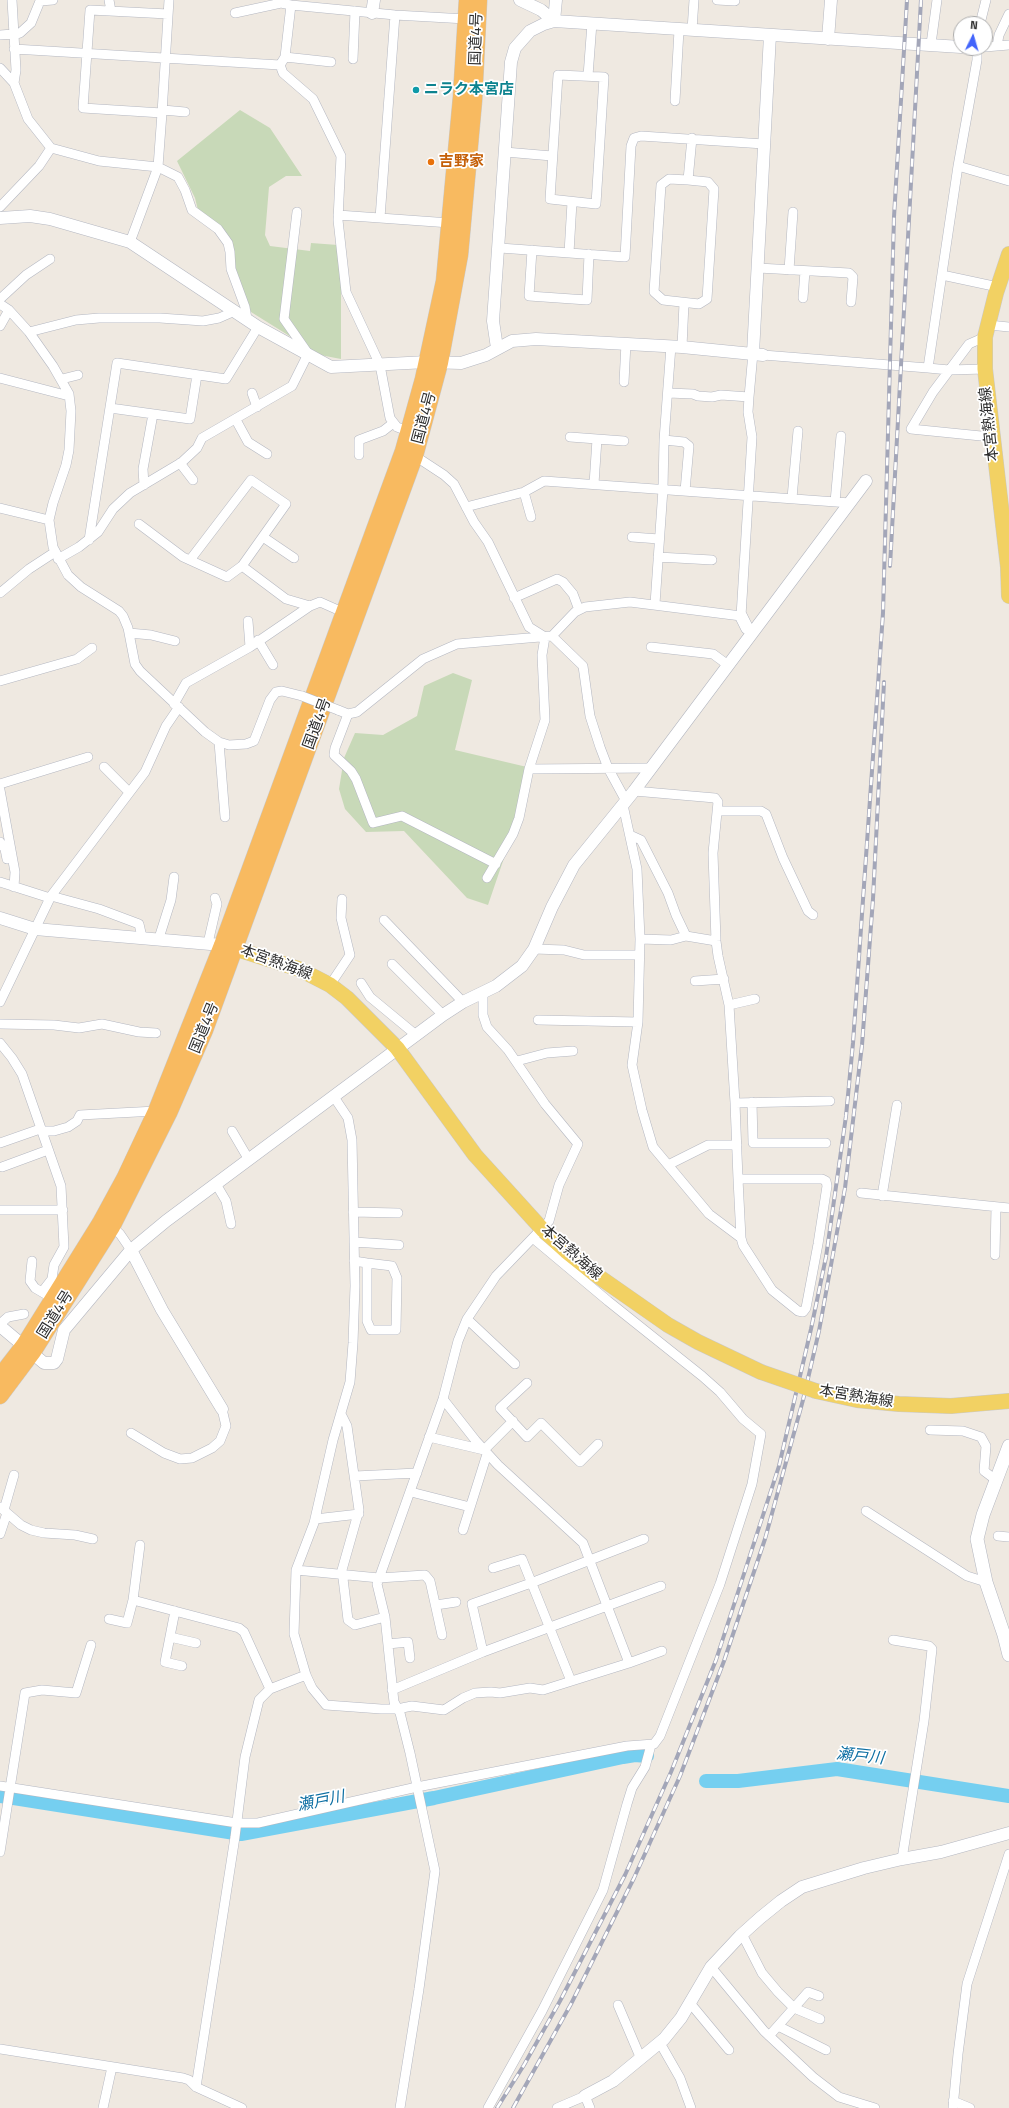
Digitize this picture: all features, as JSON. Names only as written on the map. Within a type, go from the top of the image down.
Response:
[{"type":"highway","name":"国道4号","points":[[0,1376],[28,1348],[48,1295],[125,1177],[156,1111],[415,456],[434,362],[444,281],[450,223],[467,0]]},
{"type":"highway","name":"国道4号","points":[[351,615],[408,431],[434,362],[454,295],[464,224],[474,102],[479,0]]},
{"type":"highway","name":"国道4号","points":[[0,1396],[28,1348],[112,1227],[169,1113],[205,1030],[222,945]]},
{"type":"main road","name":"本宮熱海線","points":[[1008,587],[1008,567],[991,437],[985,369],[987,331],[998,287],[1009,254]]},
{"type":"main road","name":"本宮熱海線","points":[[222,945],[299,969],[330,985],[347,998],[397,1048],[475,1155],[538,1234],[635,1304],[698,1342],[761,1372],[816,1391],[857,1400],[899,1404],[951,1406],[1009,1401]]},
{"type":"main road","points":[[1009,1446],[1006,1465],[996,1480],[978,1528],[978,1547],[986,1582],[1004,1635],[1009,1655]]},
{"type":"street","points":[[12,0],[16,70],[14,83]]},
{"type":"street","points":[[0,36],[20,33],[31,23],[40,1],[53,0]]},
{"type":"street","points":[[109,0],[111,11]]},
{"type":"street","points":[[130,242],[158,167],[169,0]]},
{"type":"street","points":[[372,13],[374,0]]},
{"type":"street","points":[[520,0],[541,10],[554,21]]},
{"type":"street","points":[[554,21],[556,0]]},
{"type":"street","points":[[675,101],[685,30],[694,0]]},
{"type":"street","points":[[717,0],[735,1]]},
{"type":"street","points":[[828,39],[831,0]]},
{"type":"street","points":[[931,44],[937,0]]},
{"type":"street","points":[[982,16],[986,0]]},
{"type":"street","points":[[235,13],[280,2],[291,5],[355,12],[466,20]]},
{"type":"street","points":[[280,65],[285,57],[291,5]]},
{"type":"street","points":[[168,14],[90,10],[83,108],[185,112]]},
{"type":"street","points":[[352,59],[355,12]]},
{"type":"street","points":[[997,46],[1009,14]]},
{"type":"street","points":[[380,218],[395,15]]},
{"type":"street","points":[[497,348],[493,326],[500,248],[512,55],[519,43],[530,31],[554,21],[770,36],[953,46]]},
{"type":"street","points":[[588,76],[592,24]]},
{"type":"street","points":[[753,632],[747,628],[741,616],[747,496],[752,437],[748,412],[749,397],[758,354],[758,268],[770,36]]},
{"type":"street","points":[[993,46],[1009,45]]},
{"type":"street","points":[[14,49],[280,65]]},
{"type":"street","points":[[928,368],[958,166],[977,56]]},
{"type":"street","points":[[285,57],[331,62]]},
{"type":"street","points":[[280,65],[283,73],[313,99],[340,152],[338,215],[346,292],[380,365],[386,405],[392,424],[408,431]]},
{"type":"street","points":[[0,68],[14,83],[28,119],[51,148],[99,161],[158,167],[178,177],[185,190],[192,210],[218,229],[228,243],[231,269],[245,307],[246,319]]},
{"type":"street","points":[[558,75],[588,76],[604,77],[596,204],[550,199],[558,75]]},
{"type":"street","points":[[500,248],[625,257],[631,146],[634,138],[641,136],[692,138],[764,144]]},
{"type":"street","points":[[688,180],[692,138]]},
{"type":"street","points":[[0,207],[39,166],[51,148]]},
{"type":"street","points":[[505,152],[552,156]]},
{"type":"street","points":[[958,166],[1009,181]]},
{"type":"street","points":[[669,179],[688,180],[708,182],[714,189],[707,299],[699,304],[663,300],[654,292],[661,185],[669,179]]},
{"type":"street","points":[[569,253],[572,202]]},
{"type":"street","points":[[0,592],[29,569],[89,540],[98,532],[113,509],[130,493],[144,486],[180,463],[197,448],[202,438],[236,420],[292,386],[307,356],[307,352],[284,319],[297,212]]},
{"type":"street","points":[[789,270],[792,212]]},
{"type":"street","points":[[338,215],[450,223]]},
{"type":"street","points":[[0,218],[30,216],[50,219],[130,242],[258,327],[307,356],[331,367],[434,362],[469,362],[512,341],[536,339],[676,346],[949,370],[985,369]]},
{"type":"street","points":[[532,250],[529,296],[587,300],[589,254]]},
{"type":"street","points":[[0,299],[26,275],[50,259]]},
{"type":"street","points":[[758,268],[849,273],[853,277],[851,302]]},
{"type":"street","points":[[803,298],[805,271]]},
{"type":"street","points":[[942,275],[998,287]]},
{"type":"street","points":[[655,604],[668,393],[684,302]]},
{"type":"street","points":[[0,304],[9,310],[29,332],[62,379],[70,396],[69,450],[66,465],[49,520],[57,556],[68,575],[82,587],[119,611],[126,621],[136,664],[140,671],[177,706],[219,742],[234,746],[251,743],[256,738],[267,706],[274,695],[282,691],[302,696],[348,714],[357,712],[423,659],[457,644],[548,636]]},
{"type":"street","points":[[0,326],[9,310]]},
{"type":"street","points":[[29,332],[76,320],[99,318],[160,318],[203,321],[219,318],[235,312]]},
{"type":"street","points":[[89,540],[117,363],[226,379],[258,327]]},
{"type":"street","points":[[991,437],[911,428],[968,344],[987,331],[1009,327]]},
{"type":"street","points":[[624,382],[626,343]]},
{"type":"street","points":[[62,379],[78,375]]},
{"type":"street","points":[[110,408],[190,419],[197,375]]},
{"type":"street","points":[[0,378],[70,396]]},
{"type":"street","points":[[252,393],[257,407]]},
{"type":"street","points":[[668,393],[693,394],[712,397],[721,395],[749,397]]},
{"type":"street","points":[[144,486],[143,469],[153,414]]},
{"type":"street","points":[[236,420],[248,442],[267,454]]},
{"type":"street","points":[[359,455],[358,440],[383,431],[392,424]]},
{"type":"street","points":[[792,498],[798,432]]},
{"type":"street","points":[[835,502],[841,436]]},
{"type":"street","points":[[570,437],[624,442]]},
{"type":"street","points":[[594,484],[597,439]]},
{"type":"street","points":[[664,440],[688,444],[685,491]]},
{"type":"street","points":[[415,456],[444,475],[454,484],[466,507],[488,542],[529,627],[548,636],[583,666],[590,716],[608,768],[627,799],[630,835],[637,870],[640,940],[638,1022],[633,1053],[634,1075],[653,1147],[709,1214],[740,1238]]},
{"type":"street","points":[[180,463],[193,480]]},
{"type":"street","points":[[138,524],[183,557],[227,577],[242,566],[286,504],[252,480],[190,560]]},
{"type":"street","points":[[466,507],[531,490],[544,481],[850,503]]},
{"type":"street","points":[[24,1314],[4,1319],[28,1348],[44,1363],[51,1364],[55,1362],[64,1330],[131,1250],[166,1221],[334,1097],[397,1048],[463,1002],[483,993],[517,971],[534,949],[552,907],[574,865],[627,799],[866,481]]},
{"type":"street","points":[[524,492],[531,517]]},
{"type":"street","points":[[0,508],[49,520]]},
{"type":"street","points":[[263,537],[294,558]]},
{"type":"street","points":[[632,537],[660,539]]},
{"type":"street","points":[[658,557],[712,560]]},
{"type":"street","points":[[242,566],[286,599],[310,606]]},
{"type":"street","points":[[514,598],[557,579],[563,582],[572,594],[579,610]]},
{"type":"street","points":[[0,1002],[51,897],[145,772],[177,706],[186,682],[250,647],[258,640],[310,606],[320,602],[351,615]]},
{"type":"street","points":[[487,878],[513,834],[519,818],[529,769],[545,720],[542,655],[548,636],[579,610],[585,607],[608,604],[630,602],[655,604],[741,616]]},
{"type":"street","points":[[248,621],[250,647]]},
{"type":"street","points":[[129,633],[151,635],[175,641]]},
{"type":"street","points":[[258,640],[273,665]]},
{"type":"street","points":[[650,647],[713,654],[728,665]]},
{"type":"street","points":[[0,681],[77,659],[92,648]]},
{"type":"street","points":[[348,714],[335,748],[334,755],[356,779],[371,820],[376,823],[402,816],[496,864]]},
{"type":"street","points":[[219,742],[224,817]]},
{"type":"street","points":[[0,784],[88,757]]},
{"type":"street","points":[[104,767],[129,792]]},
{"type":"street","points":[[529,769],[650,768]]},
{"type":"street","points":[[0,790],[15,872],[14,887]]},
{"type":"street","points":[[627,799],[716,798],[718,802],[714,853],[716,941],[729,1005],[737,1145],[738,1179],[740,1238],[772,1290],[798,1311],[804,1311],[818,1244],[827,1186],[826,1181],[822,1179],[738,1179]]},
{"type":"street","points":[[718,811],[761,812],[766,814],[783,858],[808,911],[813,915]]},
{"type":"street","points":[[630,835],[641,840],[668,893],[686,936]]},
{"type":"street","points":[[0,842],[5,849],[10,868],[15,872]]},
{"type":"street","points":[[159,938],[171,900],[174,877]]},
{"type":"street","points":[[0,882],[99,909],[139,924],[142,937]]},
{"type":"street","points":[[0,918],[35,929],[159,938],[222,945],[215,898]]},
{"type":"street","points":[[330,985],[350,955],[341,918],[342,900]]},
{"type":"street","points":[[384,920],[463,1002]]},
{"type":"street","points":[[640,940],[671,940],[686,936],[716,941]]},
{"type":"street","points":[[534,949],[564,950],[584,955],[639,955]]},
{"type":"street","points":[[392,964],[443,1015]]},
{"type":"street","points":[[695,981],[724,978]]},
{"type":"street","points":[[361,983],[370,996],[416,1035]]},
{"type":"street","points":[[400,2108],[419,1989],[435,1871],[408,1746],[392,1690],[385,1617],[378,1592],[379,1578],[443,1399],[458,1341],[467,1319],[496,1276],[549,1222],[558,1185],[578,1144],[545,1104],[516,1061],[484,1022],[483,993]]},
{"type":"street","points":[[729,1005],[755,999]]},
{"type":"street","points":[[538,1020],[638,1022]]},
{"type":"street","points":[[0,1024],[54,1025],[78,1028],[102,1024],[139,1032],[156,1033]]},
{"type":"street","points":[[0,1043],[22,1074],[61,1186],[64,1248],[54,1265],[48,1295],[35,1288],[30,1281],[32,1261]]},
{"type":"street","points":[[516,1061],[547,1053],[573,1051]]},
{"type":"street","points":[[334,1097],[348,1118],[352,1140],[354,1242],[353,1343],[350,1382],[333,1440],[315,1519],[296,1570],[294,1634],[306,1675],[312,1688],[326,1705],[397,1709],[412,1706],[444,1710],[475,1693],[500,1693],[530,1688],[543,1690],[662,1651]]},
{"type":"street","points":[[735,1103],[830,1101]]},
{"type":"street","points":[[752,1102],[753,1143],[826,1143]]},
{"type":"street","points":[[882,1196],[897,1105]]},
{"type":"street","points":[[0,1143],[40,1129],[43,1131],[54,1131],[68,1127],[77,1121],[80,1115],[156,1111]]},
{"type":"street","points":[[232,1130],[249,1160]]},
{"type":"street","points":[[668,1165],[708,1145],[737,1145]]},
{"type":"street","points":[[2,1167],[48,1150]]},
{"type":"street","points":[[216,1184],[226,1201],[232,1224]]},
{"type":"street","points":[[861,1194],[1009,1208]]},
{"type":"street","points":[[995,1255],[996,1207]]},
{"type":"street","points":[[0,1210],[63,1210]]},
{"type":"street","points":[[353,1212],[398,1213]]},
{"type":"street","points":[[112,1227],[120,1234],[131,1250],[162,1310],[222,1409],[225,1416],[226,1426],[220,1441],[212,1448],[192,1458],[180,1459],[164,1453],[131,1433]]},
{"type":"street","points":[[6,1788],[237,1825],[258,1823],[627,1746],[654,1744],[660,1736],[720,1584],[752,1484],[761,1434],[743,1419],[720,1392],[608,1302],[538,1234]]},
{"type":"street","points":[[354,1242],[399,1245]]},
{"type":"street","points":[[354,1261],[368,1262],[392,1266],[397,1278],[396,1330],[371,1330],[367,1321],[368,1262]]},
{"type":"street","points":[[467,1319],[515,1364]]},
{"type":"street","points":[[527,1383],[500,1408],[527,1436],[541,1423],[580,1462],[598,1444]]},
{"type":"street","points":[[443,1399],[486,1452],[583,1543],[629,1663]]},
{"type":"street","points":[[341,1414],[346,1426],[355,1476],[358,1514],[342,1573],[348,1620],[356,1625],[385,1617]]},
{"type":"street","points":[[463,1530],[486,1452],[513,1421]]},
{"type":"street","points":[[930,1430],[963,1431],[981,1437],[986,1446],[984,1471],[996,1480]]},
{"type":"street","points":[[430,1437],[486,1452]]},
{"type":"street","points":[[355,1476],[417,1473]]},
{"type":"street","points":[[0,1534],[4,1510],[14,1475]]},
{"type":"street","points":[[411,1492],[470,1507]]},
{"type":"street","points":[[4,1510],[21,1525],[31,1530],[93,1539]]},
{"type":"street","points":[[866,1511],[967,1576],[986,1582]]},
{"type":"street","points":[[315,1519],[358,1514]]},
{"type":"street","points":[[998,1536],[1009,1537]]},
{"type":"street","points":[[482,1652],[472,1604],[531,1584],[644,1538]]},
{"type":"street","points":[[110,1619],[126,1623],[133,1600],[140,1545]]},
{"type":"street","points":[[493,1568],[522,1559],[548,1628],[571,1681]]},
{"type":"street","points":[[296,1570],[342,1573],[379,1578],[425,1575],[430,1581],[442,1635]]},
{"type":"street","points":[[392,1690],[482,1652],[661,1586]]},
{"type":"street","points":[[133,1600],[239,1628],[244,1632],[270,1689]]},
{"type":"street","points":[[436,1605],[456,1602]]},
{"type":"street","points":[[175,1611],[165,1662],[182,1666]]},
{"type":"street","points":[[170,1637],[196,1643]]},
{"type":"street","points":[[893,1640],[929,1646],[932,1649],[916,1776],[902,1859]]},
{"type":"street","points":[[388,1644],[408,1642],[410,1658]]},
{"type":"street","points":[[0,1852],[7,1806],[6,1788],[25,1693],[42,1690],[76,1694],[91,1645]]},
{"type":"street","points":[[196,2087],[237,1825],[246,1757],[259,1700],[270,1689],[306,1675]]},
{"type":"street","points":[[488,2108],[542,2011],[603,1890],[632,1788],[645,1767],[651,1745]]},
{"type":"street","points":[[557,2108],[585,2096],[613,2081],[660,2043],[681,2018],[711,1967],[742,1934],[781,1901],[802,1887],[902,1859],[941,1852],[1009,1833]]},
{"type":"street","points":[[970,2108],[953,2104],[967,1984],[1009,1854]]},
{"type":"street","points":[[742,1934],[762,1973],[794,2008],[820,2019]]},
{"type":"street","points":[[711,1967],[769,2036],[813,2077],[839,2097],[875,2108]]},
{"type":"street","points":[[769,2036],[808,1992],[820,1996]]},
{"type":"street","points":[[690,2003],[729,2050]]},
{"type":"street","points":[[618,2005],[641,2059]]},
{"type":"street","points":[[778,2026],[826,2050]]},
{"type":"street","points":[[660,2043],[680,2078],[692,2108]]},
{"type":"street","points":[[0,2049],[183,2078],[189,2080],[196,2087],[242,2108]]},
{"type":"street","points":[[103,2108],[112,2067]]},
{"type":"street","points":[[585,2096],[590,2108]]},
{"type":"green space","points":[[240,110],[270,128],[302,176],[286,176],[269,187],[265,235],[270,246],[310,251],[311,243],[338,245],[341,281],[341,359],[320,355],[251,312],[235,270],[234,249],[225,232],[198,210],[195,198],[177,161]]},
{"type":"green space","points":[[453,673],[472,680],[455,750],[527,767],[516,823],[488,905],[467,898],[404,831],[366,832],[345,809],[339,789],[344,758],[355,733],[383,735],[417,716],[424,686]]},
{"type":"waterway","name":"瀬戸川","points":[[0,1796],[241,1834],[434,1798],[623,1757],[635,1755],[647,1756]]},
{"type":"waterway","name":"瀬戸川","points":[[706,1781],[738,1781],[837,1769],[1009,1796]]},
{"type":"railway","points":[[497,2108],[524,2065],[560,2001],[625,1875],[671,1772],[716,1660],[779,1466],[826,1257],[846,1116],[853,1043],[883,613],[894,217],[907,0]]},
{"type":"railway","points":[[890,566],[921,0]]},
{"type":"railway","points":[[513,2108],[571,2004],[634,1878],[680,1776],[724,1661],[765,1539],[803,1400],[819,1331],[845,1188],[862,1045],[873,899],[884,682]]},
{"type":"place","name":"ニラク本宮店","points":[[416,90]]},
{"type":"place","name":"吉野家","points":[[431,162]]}]
